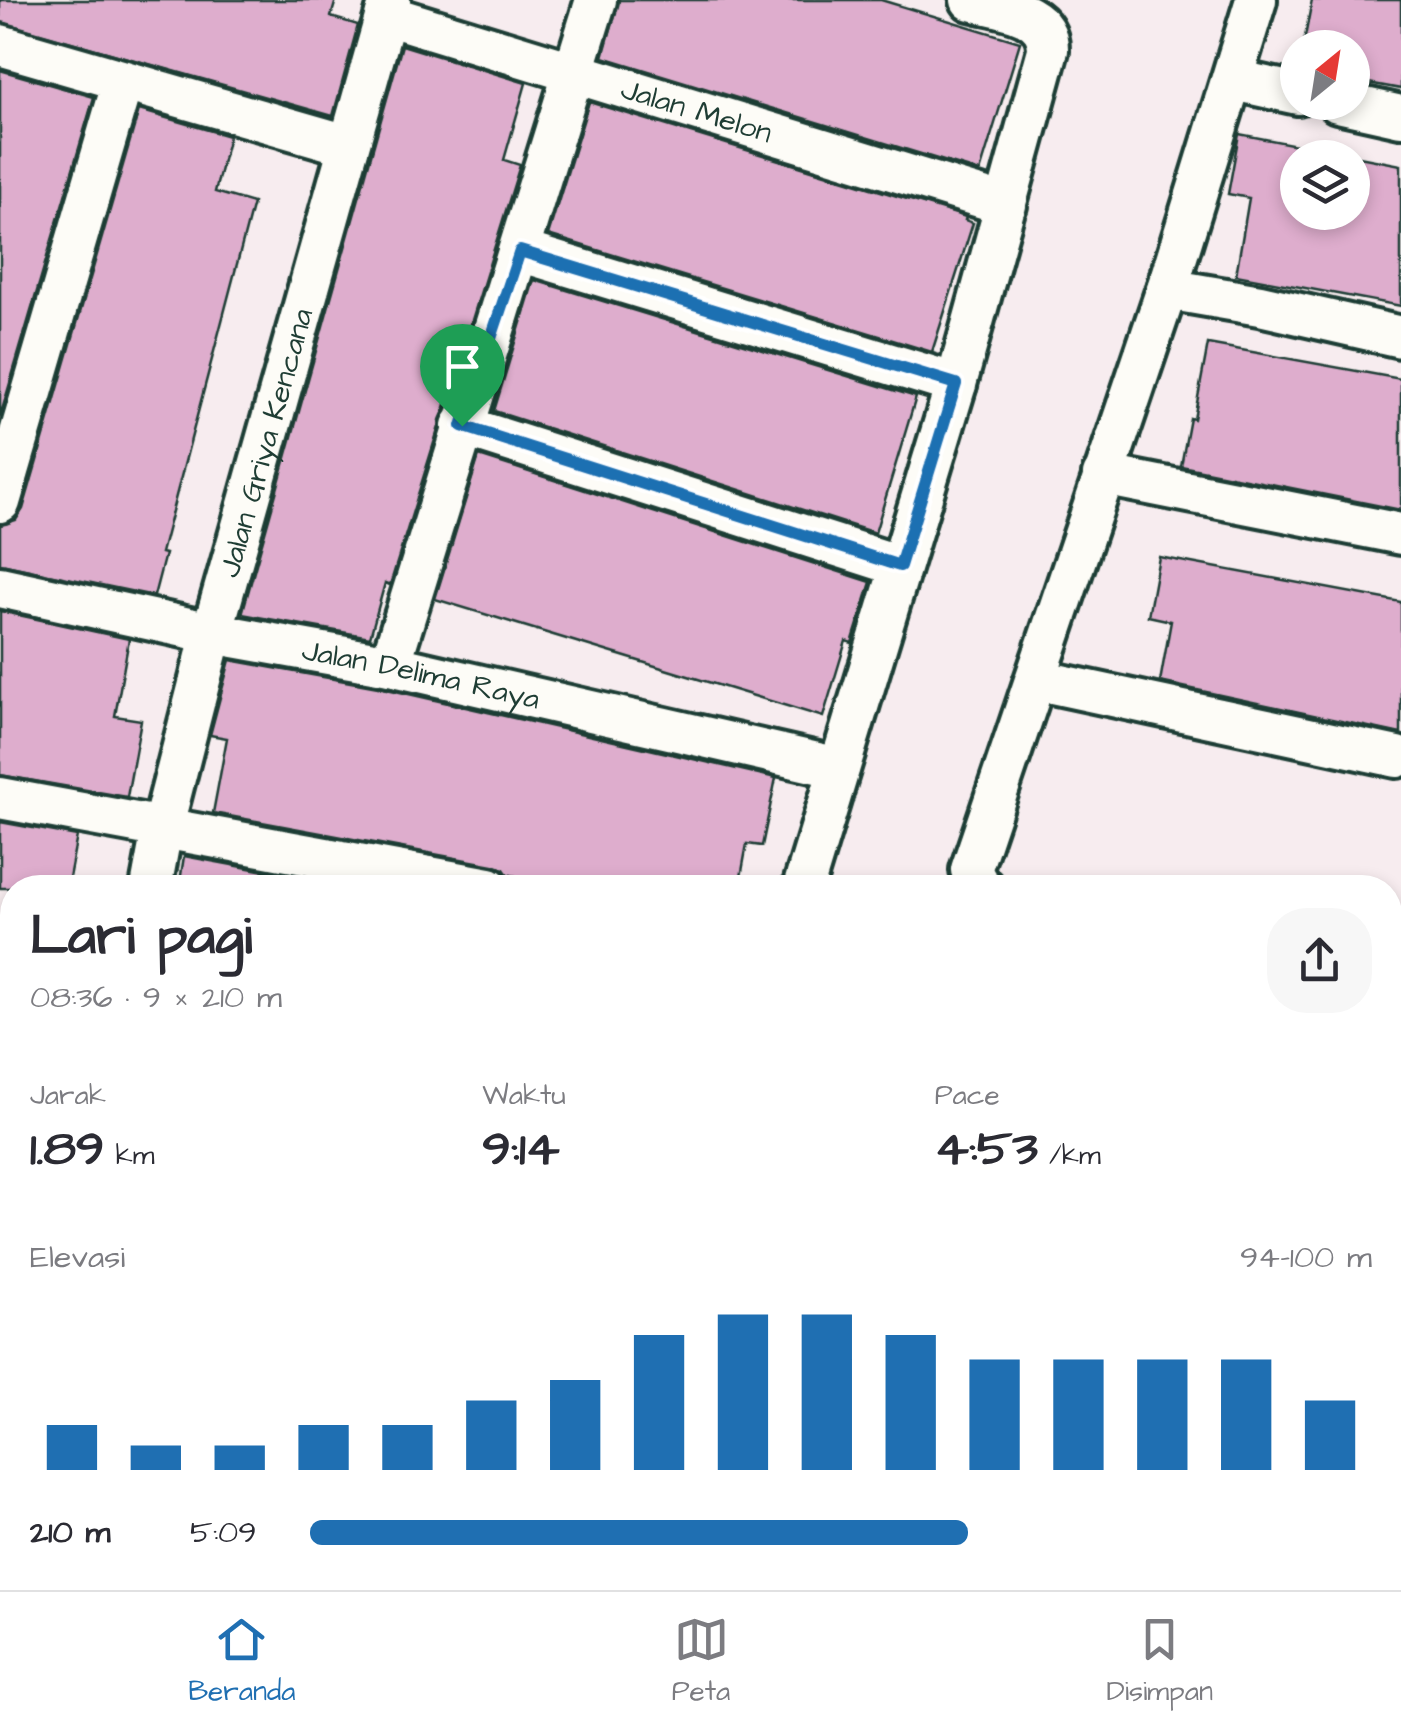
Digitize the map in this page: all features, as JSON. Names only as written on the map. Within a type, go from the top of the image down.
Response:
[{"type":"street","points":[[390,665],[596,0]]},
{"type":"street","points":[[807,875],[956,384],[1048,40],[1044,28],[1027,15],[971,0]]},
{"type":"street","points":[[974,875],[971,870],[1168,289],[1256,0]]},
{"type":"street","name":"Jalan Melon","points":[[388,8],[573,72],[1006,205]]},
{"type":"street","name":"Jalan Griya Kencana","points":[[153,875],[212,633],[388,8]]},
{"type":"street","points":[[0,45],[347,145]]},
{"type":"street","points":[[1234,80],[1280,90]]},
{"type":"street","points":[[0,502],[122,81]]},
{"type":"street","points":[[1370,109],[1401,116]]},
{"type":"street","points":[[520,251],[956,384]]},
{"type":"street","points":[[1168,289],[1260,305],[1401,338]]},
{"type":"street","points":[[462,426],[900,566]]},
{"type":"street","points":[[1103,475],[1401,534]]},
{"type":"street","name":"Jalan Delima Raya","points":[[0,586],[212,633],[390,665],[839,768]]},
{"type":"street","points":[[1038,680],[1397,757]]},
{"type":"street","points":[[0,798],[417,875]]},
{"type":"building","points":[[0,0],[336,0],[331,17],[358,25],[333,116],[0,22]]},
{"type":"building","points":[[619,0],[881,0],[1020,42],[980,172],[603,57]]},
{"type":"building","points":[[1312,0],[1401,0],[1401,89],[1370,83],[1370,30],[1306,30]]},
{"type":"building","points":[[402,45],[526,83],[504,160],[520,165],[390,585],[385,583],[370,637],[242,614]]},
{"type":"building","points":[[0,70],[94,97],[0,417]]},
{"type":"building","points":[[589,102],[966,217],[973,223],[932,352],[548,235]]},
{"type":"building","points":[[139,110],[229,136],[215,192],[253,203],[161,553],[165,554],[154,596],[0,564],[0,525],[16,520],[23,509]]},
{"type":"building","points":[[1239,134],[1280,142],[1280,230],[1370,230],[1370,159],[1401,165],[1401,306],[1236,275],[1249,198],[1228,194]]},
{"type":"building","points":[[534,280],[916,397],[875,533],[494,411]]},
{"type":"building","points":[[1208,344],[1401,379],[1401,510],[1181,466]]},
{"type":"building","points":[[479,456],[871,582],[852,643],[846,641],[823,717],[435,599]]},
{"type":"building","points":[[1159,557],[1401,602],[1401,734],[1160,682],[1171,621],[1148,616]]},
{"type":"building","points":[[0,611],[129,639],[115,716],[141,720],[127,797],[0,775]]},
{"type":"building","points":[[230,660],[378,687],[776,778],[762,846],[747,844],[741,875],[508,875],[493,865],[213,813],[227,738],[210,735]]},
{"type":"building","points":[[0,822],[77,836],[70,875],[0,875]]},
{"type":"building","points":[[184,856],[286,875],[181,875]]},
{"type":"route","points":[[520,251],[956,384],[900,566],[462,426],[520,251]]}]
